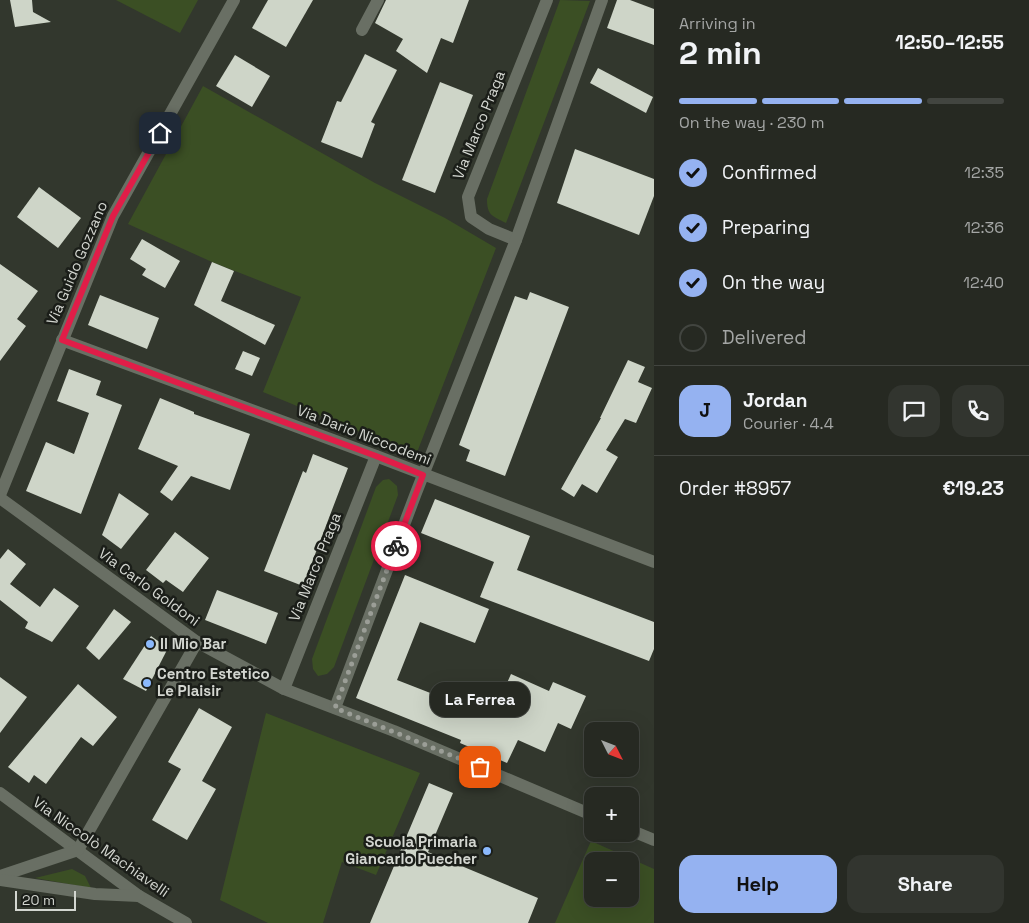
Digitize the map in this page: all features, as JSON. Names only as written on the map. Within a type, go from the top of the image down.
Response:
[{"type":"street","name":"Via Guido Gozzano","points":[[0,497],[113,216],[234,0]]},
{"type":"street","points":[[362,30],[378,0]]},
{"type":"street","name":"Via Marco Praga","points":[[516,240],[489,229],[471,217],[468,197],[547,0]]},
{"type":"street","points":[[335,708],[423,475],[516,240],[602,0]]},
{"type":"street","name":"Via Dario Niccodemi","points":[[62,340],[376,456],[654,562]]},
{"type":"street","name":"Via Marco Praga","points":[[284,689],[376,456]]},
{"type":"street","name":"Via Carlo Goldoni","points":[[0,497],[197,642],[284,689],[394,731],[584,812]]},
{"type":"street","points":[[0,878],[78,850],[197,642]]},
{"type":"street","name":"Via Niccolò Machiavelli","points":[[0,794],[139,896],[186,923]]},
{"type":"street","points":[[639,834],[654,840]]},
{"type":"street","points":[[0,878],[95,894],[139,896]]},
{"type":"green space","points":[[116,0],[198,0],[180,33]]},
{"type":"green space","points":[[560,0],[590,1],[506,223],[497,219],[489,212],[487,199]]},
{"type":"green space","points":[[203,86],[375,183],[445,218],[496,248],[416,455],[263,392],[301,297],[212,262],[128,224]]},
{"type":"green space","points":[[389,479],[397,486],[398,495],[334,667],[327,674],[318,676],[313,669],[312,659],[376,487],[383,480]]},
{"type":"green space","points":[[266,713],[420,773],[376,875],[342,862],[323,923],[268,923],[220,900]]},
{"type":"green space","points":[[591,842],[616,852],[586,852]]},
{"type":"green space","points":[[584,857],[584,907],[639,907],[639,862],[654,869],[654,923],[555,923]]},
{"type":"green space","points":[[72,869],[85,876],[91,888],[35,878]]},
{"type":"building","points":[[10,0],[32,0],[33,12],[51,22],[15,27]]},
{"type":"building","points":[[268,0],[313,0],[286,47],[252,28]]},
{"type":"building","points":[[386,0],[469,0],[453,43],[441,38],[427,73],[396,51],[403,39],[375,23]]},
{"type":"building","points":[[617,0],[630,0],[654,9],[654,45],[607,28]]},
{"type":"building","points":[[365,54],[397,70],[371,122],[375,124],[362,158],[321,142],[337,101],[341,102]]},
{"type":"building","points":[[235,55],[270,76],[252,107],[216,86]]},
{"type":"building","points":[[598,68],[653,97],[646,113],[590,83]]},
{"type":"building","points":[[440,82],[473,95],[435,193],[402,180]]},
{"type":"building","points":[[575,149],[654,179],[654,196],[639,235],[557,203]]},
{"type":"building","points":[[39,187],[81,218],[58,248],[17,217]]},
{"type":"building","points":[[142,239],[180,261],[165,288],[142,275],[146,269],[130,259]]},
{"type":"building","points":[[212,262],[234,271],[221,301],[275,325],[265,345],[194,305]]},
{"type":"building","points":[[0,264],[38,291],[17,319],[26,326],[0,361]]},
{"type":"building","points":[[530,292],[569,307],[505,476],[466,461],[470,450],[459,445],[515,296],[527,300]]},
{"type":"building","points":[[100,295],[159,318],[147,349],[88,325]]},
{"type":"building","points":[[243,351],[260,358],[252,376],[235,369]]},
{"type":"building","points":[[628,360],[645,367],[638,382],[652,388],[636,423],[625,419],[606,450],[618,457],[597,493],[582,484],[574,497],[561,489],[601,418]]},
{"type":"building","points":[[69,369],[101,381],[96,395],[122,405],[81,514],[26,491],[46,442],[74,454],[89,413],[57,401]]},
{"type":"building","points":[[160,398],[194,412],[194,414],[250,434],[230,490],[191,476],[172,501],[160,492],[178,466],[138,449]]},
{"type":"building","points":[[313,454],[348,468],[303,586],[264,571],[303,471],[306,473]]},
{"type":"building","points":[[119,493],[149,514],[121,549],[102,535]]},
{"type":"building","points":[[435,499],[530,536],[517,570],[654,622],[654,649],[649,661],[480,597],[494,562],[421,533]]},
{"type":"building","points":[[175,532],[209,558],[183,592],[166,580],[163,583],[146,570]]},
{"type":"building","points":[[8,549],[26,564],[10,584],[40,607],[54,588],[79,606],[52,642],[25,628],[28,622],[0,600],[0,559]]},
{"type":"building","points":[[405,575],[489,609],[475,643],[420,622],[397,680],[474,710],[478,702],[495,710],[511,674],[549,691],[553,682],[586,696],[571,729],[558,723],[545,752],[518,740],[507,763],[460,743],[461,740],[356,698]]},
{"type":"building","points":[[217,590],[278,613],[266,644],[205,620]]},
{"type":"building","points":[[114,609],[131,622],[99,660],[86,648]]},
{"type":"building","points":[[151,636],[168,648],[146,691],[123,679]]},
{"type":"building","points":[[0,677],[27,697],[0,733]]},
{"type":"building","points":[[78,684],[117,717],[93,746],[81,737],[46,784],[34,775],[29,783],[8,767]]},
{"type":"building","points":[[199,708],[232,727],[202,781],[216,789],[187,840],[152,820],[181,769],[168,762]]},
{"type":"building","points":[[429,783],[453,793],[428,852],[538,898],[528,923],[370,923]]},
{"type":"way so far","points":[[396,546],[335,708],[480,767]]},
{"type":"place","name":"Il Mio Bar","points":[[150,644]]},
{"type":"place","name":"Centro Estetico Le Plaisir","points":[[147,683]]},
{"type":"place","name":"La Ferrea","points":[[480,767]]},
{"type":"place","name":"Scuola Primaria Giancarlo Puecher","points":[[487,851]]},
{"type":"route","points":[[160,133],[113,216],[62,340],[423,475],[396,546]]}]
